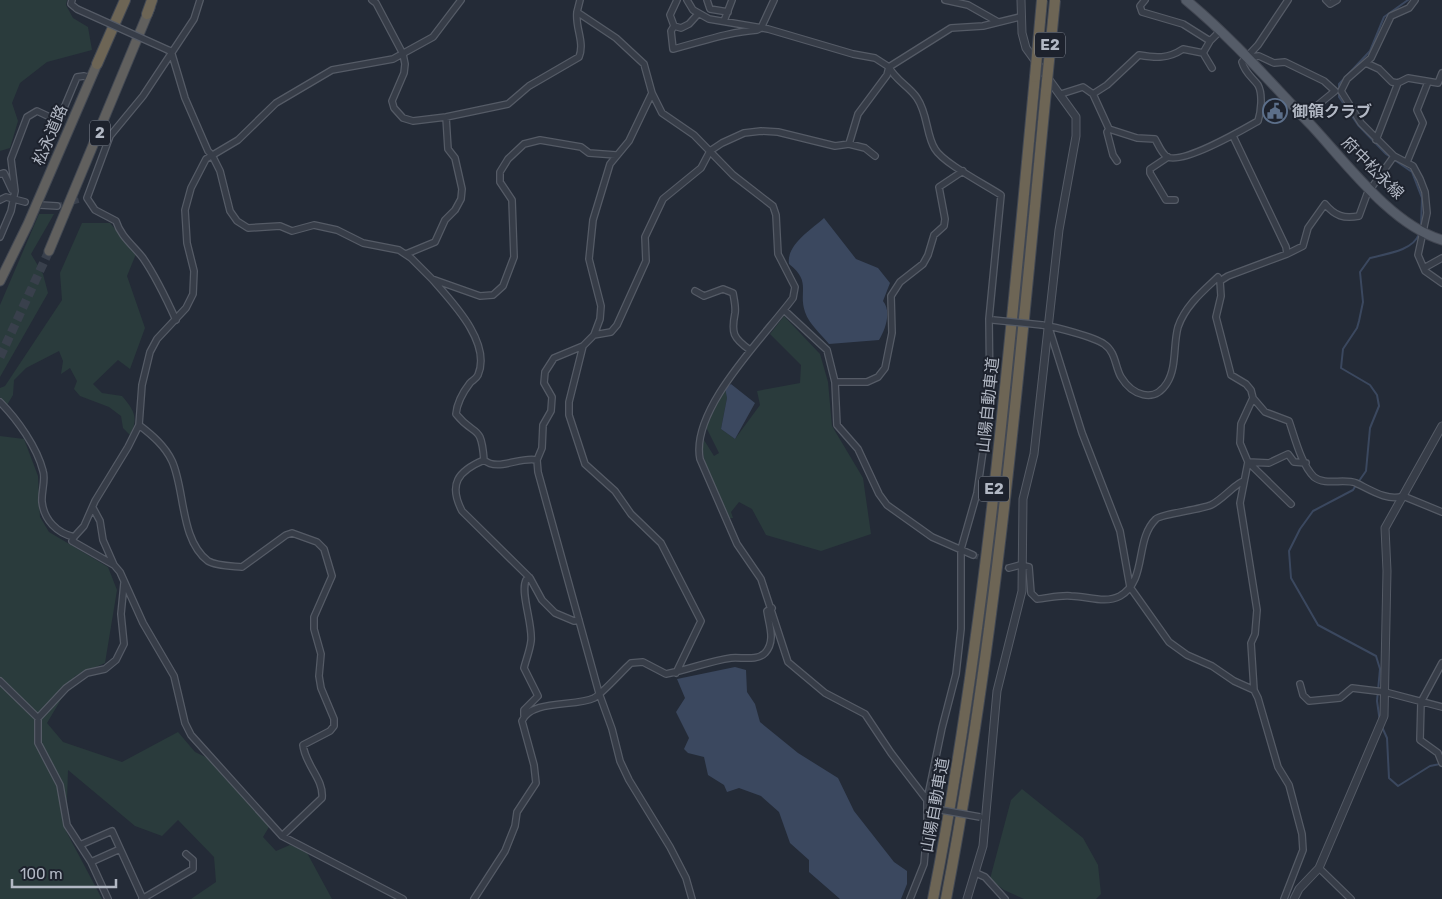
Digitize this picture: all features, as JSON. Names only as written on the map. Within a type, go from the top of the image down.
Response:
[{"type":"highway","points":[[97,64],[120,0]]},
{"type":"highway","name":"松永道路","points":[[0,281],[28,224],[126,0]]},
{"type":"highway","name":"2","points":[[49,251],[100,133],[154,0]]},
{"type":"highway","name":"山陽自動車道","points":[[933,899],[961,740],[988,548],[1042,0]]},
{"type":"highway","name":"山陽自動車道","points":[[946,899],[975,732],[1000,549],[1055,0]]},
{"type":"main road","name":"府中松永線","points":[[1186,0],[1248,58],[1370,190],[1408,223],[1424,233],[1442,240]]},
{"type":"street","points":[[72,0],[71,4],[77,9],[170,50],[185,98],[208,151],[220,171],[230,211],[237,221],[248,228],[280,226],[292,231],[314,225],[337,230],[363,243],[399,250],[406,254],[432,279],[461,313],[475,335],[481,365],[477,377],[470,384],[456,406],[456,414],[464,424],[472,427],[482,437],[484,460]]},
{"type":"street","points":[[87,198],[110,136],[143,96],[170,50],[194,19],[200,0]]},
{"type":"street","points":[[114,565],[72,542],[84,526],[139,425],[142,385],[150,352],[156,339],[186,308],[192,294],[194,271],[187,243],[185,210],[190,188],[200,168],[212,155],[238,140],[276,103],[332,70],[393,59],[433,37],[461,0]]},
{"type":"street","points":[[376,1],[402,54],[404,74],[392,101],[397,113],[403,118],[413,121],[446,117],[508,104],[529,86],[579,57],[582,49],[576,22],[580,0]]},
{"type":"street","points":[[677,0],[670,15],[674,26],[671,31],[673,49],[712,39],[730,32],[761,28]]},
{"type":"street","points":[[687,0],[698,14],[761,28],[853,54],[874,58],[889,67],[893,75],[918,98],[926,116],[934,149],[964,171],[1001,194],[991,320],[990,402],[977,493],[961,549],[961,629],[956,674],[942,728],[927,800]]},
{"type":"street","points":[[707,0],[710,8],[725,12]]},
{"type":"street","points":[[724,21],[725,12],[732,0]]},
{"type":"street","points":[[761,28],[774,0]]},
{"type":"street","points":[[945,0],[968,5],[998,22]]},
{"type":"street","points":[[966,899],[984,846],[984,818],[997,691],[1022,592],[1020,565],[1023,498],[1034,454],[1045,326],[1066,184],[1076,136],[1076,117],[1061,94],[1028,52],[1022,34],[1021,0]]},
{"type":"street","points":[[1145,0],[1140,6],[1142,12],[1183,24],[1210,41]]},
{"type":"street","points":[[1175,200],[1166,200],[1150,173],[1150,169],[1168,157],[1173,158],[1201,151],[1233,136],[1258,121],[1261,113],[1259,87],[1244,70],[1242,62],[1248,58],[1288,0]]},
{"type":"street","points":[[1326,0],[1330,4],[1337,0]]},
{"type":"street","points":[[1303,117],[1338,91],[1347,79],[1371,58],[1390,16],[1409,8],[1415,0]]},
{"type":"street","points":[[578,12],[616,38],[644,64],[652,92],[662,113],[694,135],[733,175],[773,206],[776,214],[778,254],[795,287],[793,298],[724,383],[699,437],[700,459],[737,544],[761,579],[788,662],[825,693],[864,714],[927,800],[929,808],[924,864],[910,899]]},
{"type":"street","points":[[674,26],[681,28],[689,24],[698,14]]},
{"type":"street","points":[[849,144],[858,114],[887,75],[889,67],[951,28],[983,26],[1020,17]]},
{"type":"street","points":[[1203,53],[1210,41],[1220,30]]},
{"type":"street","points":[[1093,94],[1107,85],[1139,55],[1156,58],[1171,56],[1183,49],[1203,53],[1212,68]]},
{"type":"street","points":[[1248,58],[1259,56],[1274,63],[1285,62],[1324,81],[1338,91],[1360,123],[1376,140],[1394,156],[1413,166],[1425,192],[1427,213],[1418,255],[1424,268],[1435,280],[1442,283]]},
{"type":"street","points":[[1366,63],[1380,70],[1392,82],[1398,83],[1408,78],[1438,83],[1442,73]]},
{"type":"street","points":[[0,237],[11,211],[15,191],[11,159],[26,117],[37,111],[52,118],[61,115],[77,77],[91,78]]},
{"type":"street","points":[[1407,162],[1423,123],[1417,110],[1428,82]]},
{"type":"street","points":[[1376,140],[1398,83]]},
{"type":"street","points":[[1061,94],[1083,87],[1093,94],[1109,129],[1137,138],[1155,139],[1168,157]]},
{"type":"street","points":[[652,92],[629,141],[610,164],[593,220],[589,259],[601,306],[600,319],[594,335],[583,346],[554,358],[545,372],[544,383],[552,397],[551,412],[544,425],[542,448],[537,460],[538,472],[620,761],[686,878],[692,899]]},
{"type":"street","points":[[406,254],[435,242],[445,220],[455,210],[461,199],[462,188],[455,158],[448,149],[446,117]]},
{"type":"street","points":[[1109,129],[1106,132],[1113,155],[1117,161]]},
{"type":"street","points":[[594,335],[611,332],[618,325],[646,261],[645,237],[662,199],[701,168],[710,151],[722,142],[744,133],[778,132],[835,146],[849,144],[865,148],[875,156]]},
{"type":"street","points":[[100,133],[110,136]]},
{"type":"street","points":[[1233,136],[1286,247],[1287,254]]},
{"type":"street","points":[[432,279],[480,296],[493,295],[503,286],[514,257],[512,200],[500,182],[500,172],[508,159],[524,144],[540,140],[582,147],[589,152],[616,155]]},
{"type":"street","points":[[1220,281],[1303,246],[1308,228],[1321,207],[1326,204],[1333,213],[1340,216],[1350,218],[1359,216],[1370,190],[1394,156]]},
{"type":"street","points":[[835,382],[867,382],[878,377],[885,368],[892,333],[892,296],[900,282],[923,264],[934,235],[944,226],[945,219],[939,187],[964,171]]},
{"type":"street","points":[[0,174],[4,173],[12,187],[13,198]]},
{"type":"street","points":[[0,200],[6,197],[25,202]]},
{"type":"street","points":[[79,200],[87,198]]},
{"type":"street","points":[[87,198],[95,210],[116,221],[120,232],[142,258],[163,293],[176,320]]},
{"type":"street","points":[[40,205],[58,206]]},
{"type":"street","points":[[1424,268],[1442,258]]},
{"type":"street","points":[[991,320],[1045,326],[1104,344],[1112,352],[1121,377],[1138,393],[1148,396],[1157,394],[1166,385],[1170,376],[1178,327],[1195,298],[1218,277],[1221,296],[1216,317],[1231,375],[1246,384],[1251,390],[1253,398],[1265,412],[1289,421],[1306,463],[1314,476],[1320,480],[1354,483],[1369,492],[1398,498],[1402,496],[1442,512]]},
{"type":"street","points":[[695,291],[704,296],[723,290],[733,293],[736,312],[731,323],[733,333],[740,343],[750,350]]},
{"type":"street","points":[[784,310],[827,350],[835,382],[837,425],[858,449],[879,494],[887,505],[932,536],[973,555]]},
{"type":"street","points":[[1045,326],[1082,433],[1120,531],[1130,587],[1169,642],[1187,655],[1212,666],[1234,681],[1254,690]]},
{"type":"street","points":[[583,346],[569,402],[569,416],[585,464],[615,491],[631,514],[661,543],[701,621],[676,673]]},
{"type":"street","points":[[1253,398],[1242,424],[1240,443],[1248,462],[1292,504]]},
{"type":"street","points":[[0,402],[22,427],[43,472],[42,503],[46,515],[53,526],[64,535],[74,537]]},
{"type":"street","points":[[139,425],[159,441],[172,462],[187,525],[201,553],[210,562],[242,567],[286,535],[292,533],[317,542],[324,549],[332,576],[314,617],[314,629],[321,654],[319,676],[321,688],[334,719],[334,726],[330,732],[303,745],[304,753],[323,788],[322,798],[282,836]]},
{"type":"street","points":[[1294,899],[1299,889],[1319,868],[1384,716],[1387,571],[1385,528],[1442,426]]},
{"type":"street","points":[[1248,462],[1269,463],[1288,454],[1294,462],[1306,463]]},
{"type":"street","points":[[537,460],[528,458],[495,465],[484,460],[471,465],[460,476],[455,488],[456,500],[462,511],[530,578],[542,600],[555,613],[574,621],[579,620]]},
{"type":"street","points":[[1248,462],[1240,503],[1257,610],[1255,634],[1250,643],[1254,690],[1278,767],[1289,786],[1302,834],[1303,850],[1284,899]]},
{"type":"street","points":[[1008,568],[1020,565],[1029,567],[1031,593],[1037,599],[1070,596],[1110,600],[1121,595],[1130,587],[1141,565],[1141,546],[1155,520],[1163,515],[1179,514],[1210,506],[1225,498],[1240,482],[1244,481]]},
{"type":"street","points":[[93,508],[96,510],[103,540],[114,565],[124,581],[143,623],[174,676],[185,723],[191,735],[282,836],[403,899]]},
{"type":"street","points":[[474,899],[505,851],[515,826],[517,812],[536,783],[534,764],[522,720],[524,710],[538,696],[524,668],[531,641],[528,605],[523,586],[526,580],[530,578]]},
{"type":"street","points":[[108,899],[91,862],[68,824],[60,786],[38,743],[38,718],[66,688],[87,673],[105,669],[116,660],[124,644],[121,614],[124,581]]},
{"type":"street","points":[[524,716],[533,710],[594,698],[631,663],[643,662],[666,674],[729,658],[758,657],[765,653],[771,637],[767,612],[772,608]]},
{"type":"street","points":[[1442,663],[1421,702],[1420,740],[1438,753],[1442,763]]},
{"type":"street","points":[[0,681],[38,718]]},
{"type":"street","points":[[1300,684],[1303,695],[1309,701],[1340,698],[1352,688],[1385,692],[1442,707]]},
{"type":"street","points":[[929,808],[984,818]]},
{"type":"street","points":[[80,845],[112,831],[143,899],[193,870],[193,860],[186,854]]},
{"type":"street","points":[[91,862],[120,849]]},
{"type":"street","points":[[1319,868],[1351,899]]},
{"type":"street","points":[[976,873],[985,877],[1005,899]]},
{"type":"shaded area","points":[[0,0],[67,0],[66,5],[73,18],[88,27],[92,50],[47,62],[20,83],[12,103],[18,121],[10,148],[0,151]]},
{"type":"shaded area","points":[[39,214],[54,214],[31,254],[43,274],[48,293],[0,377],[0,305]]},
{"type":"shaded area","points":[[82,223],[110,223],[136,254],[127,276],[145,328],[130,369],[118,360],[93,384],[102,393],[122,396],[130,406],[135,419],[130,435],[123,428],[121,416],[109,407],[80,396],[74,389],[77,381],[70,368],[61,374],[63,361],[59,351],[26,368],[14,380],[13,395],[7,405],[0,397],[0,388],[5,386],[62,300],[60,273]]},
{"type":"shaded area","points":[[784,316],[820,354],[828,382],[832,426],[863,478],[871,534],[821,551],[766,535],[752,509],[739,502],[731,512],[733,518],[730,518],[711,479],[704,458],[704,440],[714,456],[719,453],[706,427],[725,388],[727,398],[721,429],[735,439],[760,405],[757,391],[800,383],[801,365],[770,334]]},
{"type":"shaded area","points":[[0,436],[24,439],[38,476],[40,517],[49,532],[108,567],[117,590],[105,663],[75,676],[47,723],[63,742],[122,762],[178,732],[195,752],[216,762],[246,795],[269,827],[263,837],[276,851],[290,845],[306,851],[332,899],[191,899],[216,882],[214,857],[178,820],[162,836],[135,826],[68,770],[66,831],[102,899],[0,899]]},
{"type":"shaded area","points":[[1022,789],[1083,838],[1098,865],[1101,894],[1096,899],[1024,899],[1004,890],[990,879],[1011,800]]},
{"type":"water","points":[[824,218],[856,259],[878,268],[890,283],[883,301],[887,310],[887,321],[879,340],[829,344],[812,325],[805,312],[802,282],[796,270],[789,264],[789,257],[791,250],[800,238]]},
{"type":"water","points":[[731,384],[755,403],[735,439],[721,429],[727,398],[725,388]]},
{"type":"water","points":[[735,667],[746,670],[747,692],[755,704],[760,722],[798,753],[838,778],[854,811],[894,862],[907,871],[907,884],[901,899],[840,899],[809,872],[809,860],[790,843],[779,812],[761,796],[739,788],[727,792],[724,785],[708,775],[704,757],[688,753],[684,749],[689,738],[676,712],[685,698],[677,679]]},
{"type":"waterway","points":[[1408,0],[1384,17],[1370,51],[1339,84],[1339,97],[1358,125],[1386,154],[1412,172],[1422,198],[1421,227]]},
{"type":"waterway","points":[[1359,481],[1366,471],[1370,428],[1379,406],[1377,395],[1370,385],[1341,368],[1343,349],[1357,328],[1363,302],[1360,272],[1370,258],[1405,248],[1416,240],[1419,234]]},
{"type":"waterway","points":[[1356,485],[1353,490],[1313,511],[1300,529],[1289,551],[1291,578],[1318,625],[1376,656],[1380,669],[1377,701],[1380,722]]},
{"type":"waterway","points":[[1382,727],[1387,738],[1389,778],[1398,786],[1430,766],[1440,764]]},
{"type":"tunnel","points":[[57,206],[79,200]]},
{"type":"tunnel","points":[[0,357],[49,251]]},
{"type":"tunnel","points":[[973,555],[1009,568]]},
{"type":"place","name":"御領クラブ","points":[[1275,111]]}]
